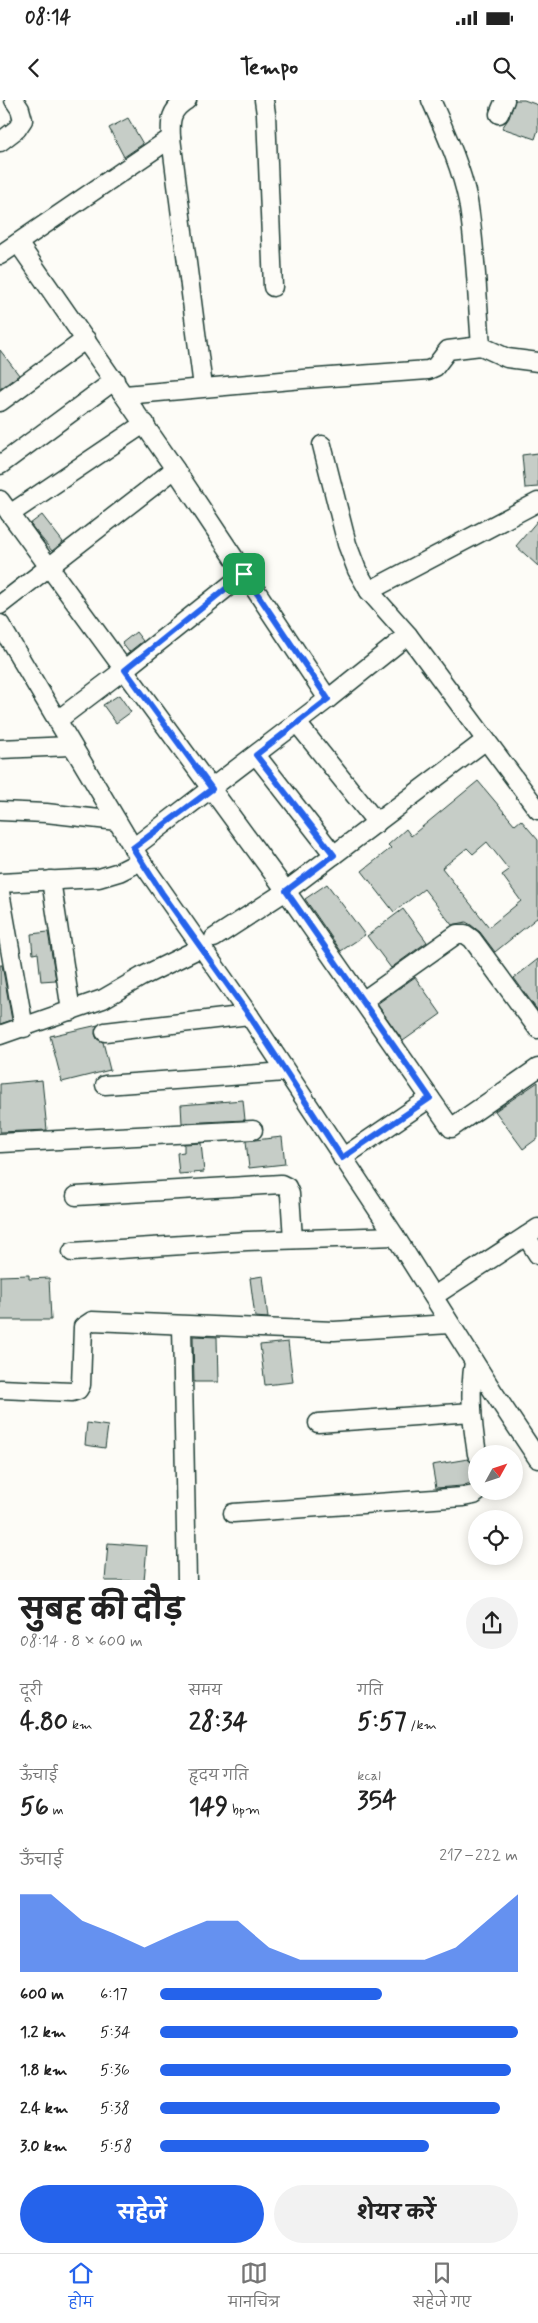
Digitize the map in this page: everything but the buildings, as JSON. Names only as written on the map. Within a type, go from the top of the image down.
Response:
[{"type":"street","points":[[0,142],[17,129],[23,120],[20,108],[14,100]]},
{"type":"street","points":[[187,100],[172,112],[170,122],[203,388]]},
{"type":"street","points":[[264,100],[273,287]]},
{"type":"street","points":[[431,100],[450,143],[467,199],[475,252],[480,346]]},
{"type":"street","points":[[0,255],[171,138]]},
{"type":"street","points":[[18,243],[145,423],[328,699]]},
{"type":"street","points":[[0,402],[86,340]]},
{"type":"street","points":[[125,395],[428,370],[434,367],[448,350],[480,346],[508,358],[538,362]]},
{"type":"street","points":[[0,465],[115,380]]},
{"type":"street","points":[[145,423],[5,507],[286,891],[364,1000],[451,1128],[538,1068]]},
{"type":"street","points":[[322,445],[347,544],[356,570],[369,591],[408,635],[538,810]]},
{"type":"street","points":[[0,604],[175,469]]},
{"type":"street","points":[[369,591],[538,502]]},
{"type":"street","points":[[63,716],[125,670],[244,574]]},
{"type":"street","points":[[0,624],[137,855],[207,943],[285,1072],[395,1236],[474,1362],[538,1459]]},
{"type":"street","points":[[0,883],[99,878],[119,872],[212,789],[408,635]]},
{"type":"street","points":[[297,723],[377,823]]},
{"type":"street","points":[[0,1035],[24,1028],[103,998],[207,943],[286,891],[486,740]]},
{"type":"street","points":[[0,749],[71,746]]},
{"type":"street","points":[[256,755],[334,855]]},
{"type":"street","points":[[0,810],[117,821]]},
{"type":"street","points":[[51,880],[71,1011]]},
{"type":"street","points":[[0,892],[24,1028]]},
{"type":"street","points":[[364,1000],[457,934],[465,934],[472,939],[538,1029]]},
{"type":"street","points":[[105,1032],[249,1015]]},
{"type":"street","points":[[105,1085],[285,1072]]},
{"type":"street","points":[[342,1158],[430,1098]]},
{"type":"street","points":[[0,1143],[253,1130]]},
{"type":"street","points":[[76,1196],[281,1184],[287,1187],[290,1194],[293,1239]]},
{"type":"street","points":[[434,1296],[532,1232],[538,1255]]},
{"type":"street","points":[[72,1252],[293,1239],[395,1236]]},
{"type":"street","points":[[0,1389],[72,1392],[78,1390],[81,1384],[83,1327],[92,1321],[334,1331],[450,1324]]},
{"type":"street","points":[[182,1326],[187,1580]]},
{"type":"street","points":[[474,1362],[471,1383],[476,1445]]},
{"type":"street","points":[[318,1422],[472,1412]]},
{"type":"street","points":[[232,1513],[468,1496]]},
{"type":"route","points":[[244,574],[328,699],[256,755],[334,855],[286,891],[364,1000],[430,1098],[342,1158],[249,1015],[200,948],[133,848],[212,789],[125,670],[244,574]]}]
